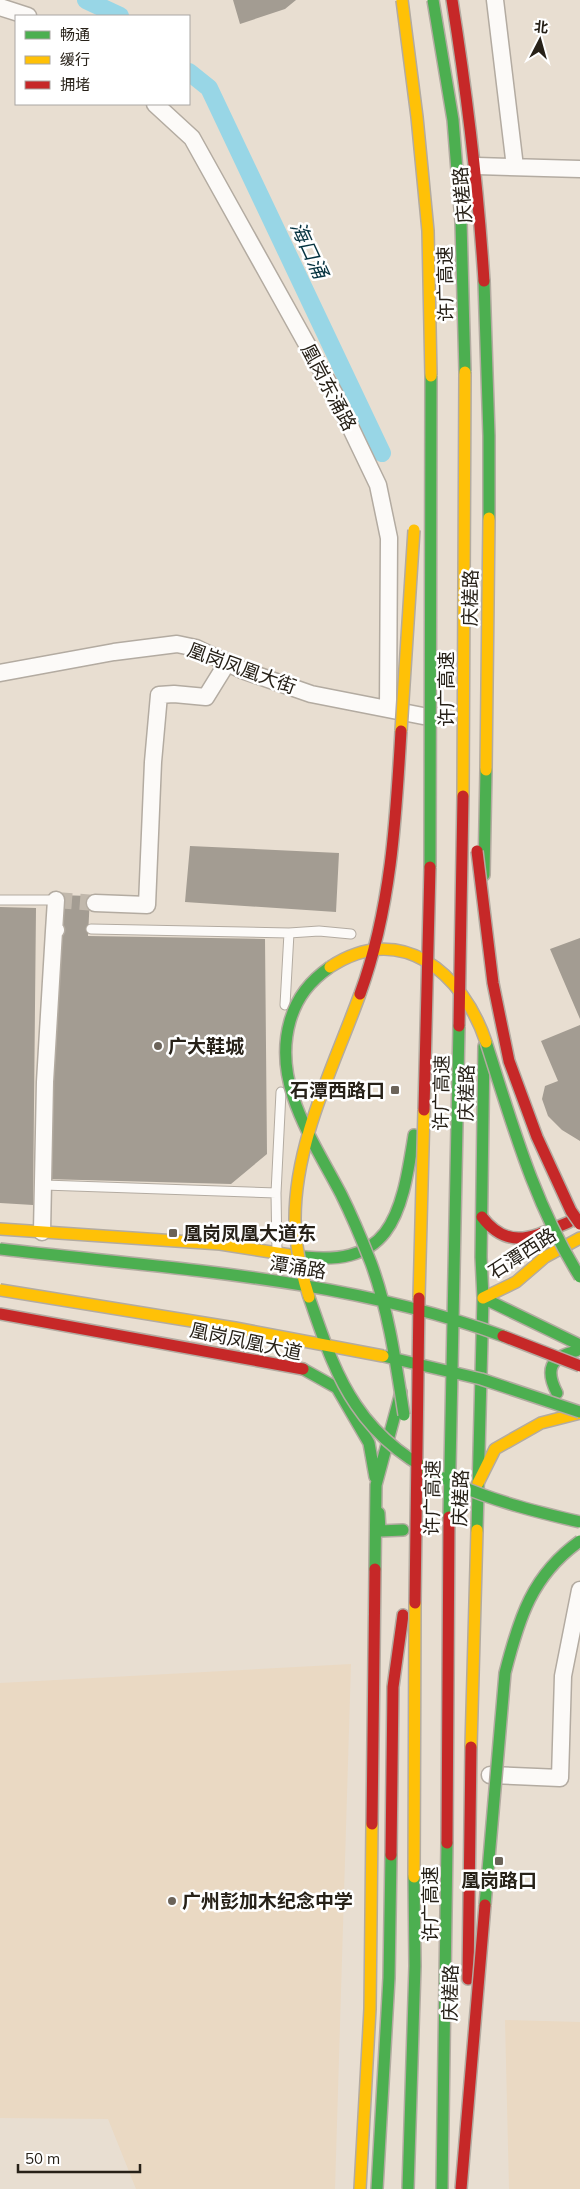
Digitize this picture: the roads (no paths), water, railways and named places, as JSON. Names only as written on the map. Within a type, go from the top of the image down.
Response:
[{"type":"main road","points":[[390,0],[406,108],[420,286],[421,643],[424,716],[420,998],[406,1341],[404,1468]]},
{"type":"main road","name":"许广高速","points":[[402,0],[409,43],[424,193],[430,306],[430,853],[418,1340],[414,1656],[415,1966],[425,2186]]},
{"type":"main road","name":"许广高速","points":[[425,2186],[448,1967],[448,1556],[458,1113],[465,360],[461,222],[453,120],[433,0]]},
{"type":"main road","name":"庆槎路","points":[[452,0],[476,166],[484,261],[488,420],[483,1298],[470,1774],[465,2170],[463,2189]]},
{"type":"main road","points":[[419,464],[430,306]]},
{"type":"main road","points":[[415,522],[392,852],[379,930],[367,971],[321,1094],[302,1159],[294,1224],[299,1269],[323,1337],[358,1407],[379,1432],[397,1449],[464,1489],[510,1505],[580,1522]]},
{"type":"main road","points":[[463,691],[476,848],[498,1014],[509,1061],[530,1123],[571,1211],[580,1224]]},
{"type":"main road","points":[[414,1656],[409,1440],[387,1316],[374,1270],[342,1198],[301,1119],[290,1094],[284,1069],[284,1048],[288,1021],[297,1001],[309,984],[338,960],[358,952],[378,948],[411,954],[435,965],[456,984],[475,1013],[515,1136],[537,1194],[564,1253],[580,1277]]},
{"type":"main road","points":[[0,1229],[141,1240],[223,1244],[314,1258],[337,1258],[366,1251],[384,1235],[395,1220],[403,1199],[415,1126]]},
{"type":"main road","name":"石潭西路","points":[[482,1217],[497,1234],[509,1238],[533,1237],[580,1218]]},
{"type":"main road","name":"石潭西路","points":[[483,1298],[516,1282],[545,1257],[580,1238]]},
{"type":"main road","name":"潭涌路","points":[[0,1249],[249,1276],[369,1296],[503,1335],[580,1366]]},
{"type":"main road","points":[[0,1290],[202,1321],[430,1364],[512,1388],[580,1413]]},
{"type":"main road","points":[[483,1298],[580,1345]]},
{"type":"main road","name":"凰岗凤凰大道","points":[[0,1314],[299,1367],[337,1388],[369,1443],[376,1485],[380,1532],[403,1535],[403,1514]]},
{"type":"main road","points":[[557,1393],[549,1379],[555,1361],[562,1353],[580,1351]]},
{"type":"main road","points":[[481,1372],[557,1393],[580,1403]]},
{"type":"main road","points":[[360,2189],[370,2008],[376,1485],[406,1376]]},
{"type":"main road","points":[[478,1483],[495,1449],[541,1423],[580,1413]]},
{"type":"main road","points":[[463,2189],[505,1673],[515,1631],[539,1580],[568,1548],[580,1541]]},
{"type":"main road","points":[[402,1909],[403,1596]]},
{"type":"main road","points":[[377,2189],[389,1978],[393,1687],[403,1615]]},
{"type":"street","points":[[495,0],[515,167]]},
{"type":"street","points":[[0,8],[24,15]]},
{"type":"street","name":"凰岗东涌路","points":[[156,105],[192,138],[334,393],[378,485],[389,538],[388,710]]},
{"type":"street","points":[[476,166],[580,169]]},
{"type":"street","name":"凰岗凤凰大街","points":[[0,673],[114,652],[177,644],[196,648],[227,663],[311,694],[424,716]]},
{"type":"street","points":[[95,903],[147,905],[153,762],[159,695],[174,694],[206,697],[227,663]]},
{"type":"street","points":[[42,1232],[45,1082],[56,900]]},
{"type":"street","points":[[470,1774],[560,1778],[563,1676],[580,1590]]},
{"type":"street","points":[[396,2157],[403,2169],[413,2179],[425,2186],[447,2180],[465,2170]]},
{"type":"lane","points":[[0,900],[56,900]]},
{"type":"lane","points":[[91,929],[289,933],[319,931],[351,934]]},
{"type":"lane","points":[[277,1252],[276,1193],[289,933]]},
{"type":"lane","points":[[44,1185],[276,1193]]},
{"type":"waterway","name":"海口涌","points":[[86,0],[118,15]]},
{"type":"waterway","name":"海口涌","points":[[190,73],[209,88],[382,453]]},
{"type":"tunnel","points":[[56,900],[95,903]]},
{"type":"place","name":"广大鞋城","points":[[158,1046]]},
{"type":"place","name":"石潭西路口","points":[[395,1090]]},
{"type":"place","name":"凰岗凤凰大道东","points":[[173,1233]]},
{"type":"place","name":"凰岗路口","points":[[499,1861]]},
{"type":"place","name":"广州彭加木纪念中学","points":[[172,1901]]}]
